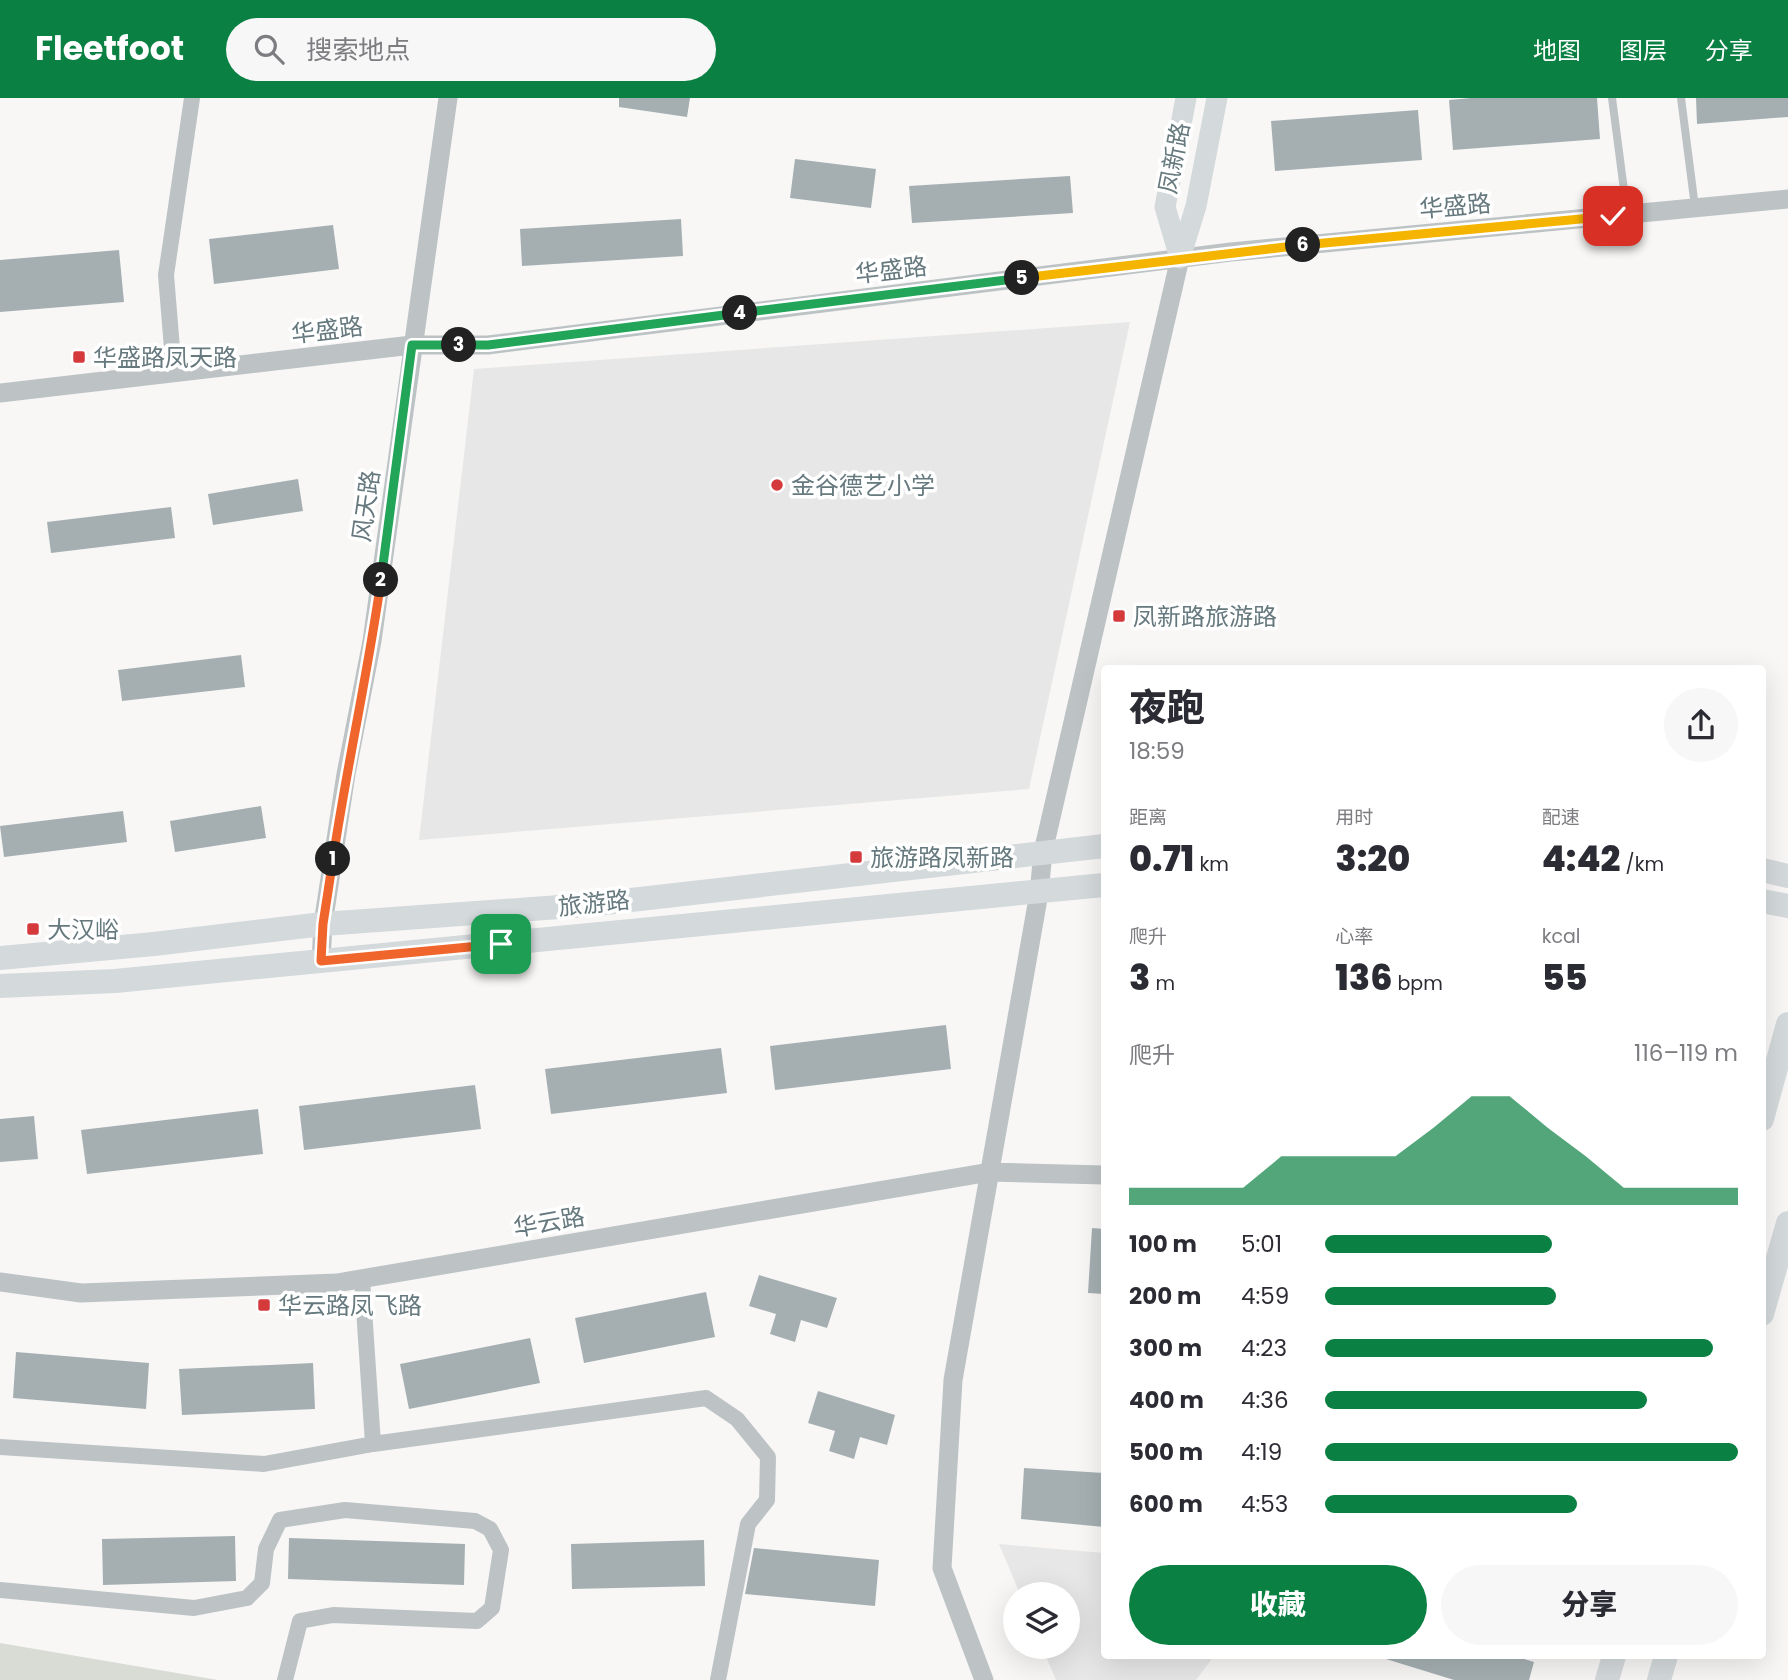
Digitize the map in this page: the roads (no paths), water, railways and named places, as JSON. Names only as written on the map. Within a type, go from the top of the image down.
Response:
[{"type":"main road","name":"凤新路","points":[[1180,258],[1165,207],[1186,98]]},
{"type":"main road","points":[[1180,258],[1196,206],[1217,98]]},
{"type":"main road","name":"旅游路","points":[[0,958],[154,944],[323,924],[587,905],[1101,846]]},
{"type":"main road","points":[[1766,871],[1788,876]]},
{"type":"main road","name":"旅游路","points":[[0,986],[115,981],[1101,885]]},
{"type":"main road","points":[[1766,902],[1788,906]]},
{"type":"main road","points":[[1766,1104],[1788,1024]]},
{"type":"main road","points":[[1766,1300],[1788,1223]]},
{"type":"main road","points":[[1607,1680],[1613,1659]]},
{"type":"main road","points":[[1659,1680],[1665,1659]]},
{"type":"street","points":[[174,373],[166,275],[192,98]]},
{"type":"street","name":"风天路","points":[[321,961],[323,924],[346,774],[372,641],[448,98]]},
{"type":"street","name":"华盛路","points":[[0,393],[412,345],[488,345],[1180,258],[1788,199]]},
{"type":"street","points":[[984,1680],[942,1568],[953,1380],[1040,893],[1044,852],[1180,258]]},
{"type":"street","name":"华云路","points":[[0,1282],[81,1293],[337,1283],[990,1172],[1101,1175]]},
{"type":"street","points":[[362,1279],[373,1444]]},
{"type":"street","points":[[0,1447],[264,1464],[373,1444],[706,1398],[737,1419],[768,1457],[767,1500],[748,1524],[718,1680]]},
{"type":"street","points":[[0,1590],[194,1608],[247,1598],[262,1583],[266,1549],[280,1520],[345,1510],[475,1521],[490,1529],[501,1550],[492,1608],[477,1621],[333,1615],[300,1621],[285,1680]]},
{"type":"lane","points":[[1612,98],[1627,215]]},
{"type":"lane","points":[[1681,98],[1695,207]]},
{"type":"place","name":"华盛路凤天路","points":[[79,357]]},
{"type":"place","name":"金谷德艺小学","points":[[777,485]]},
{"type":"place","name":"凤新路旅游路","points":[[1119,616]]},
{"type":"place","name":"旅游路凤新路","points":[[856,857]]},
{"type":"place","name":"大汉峪","points":[[33,929]]},
{"type":"place","name":"华云路凤飞路","points":[[264,1305]]}]
